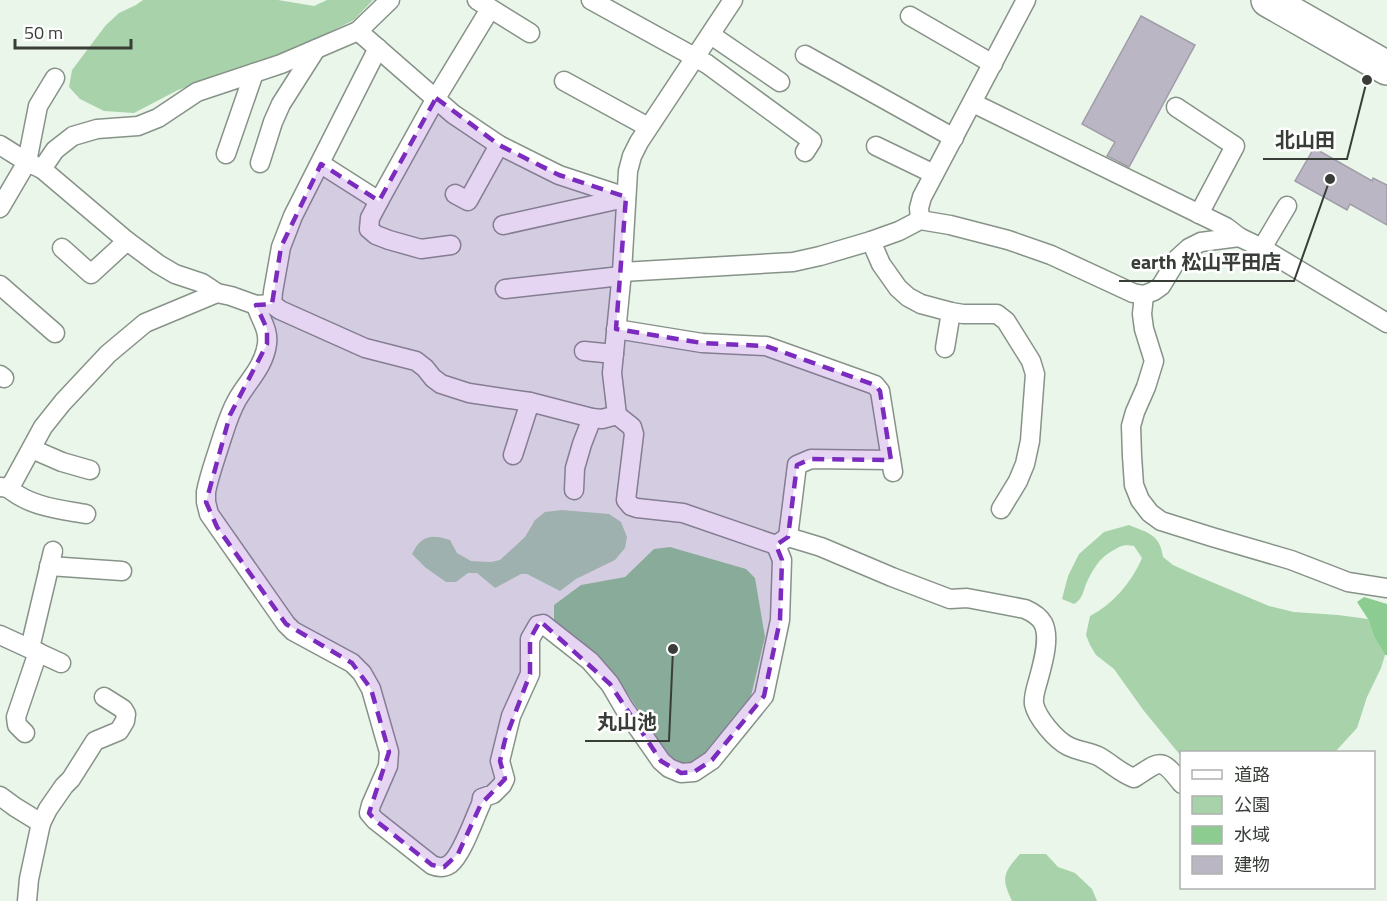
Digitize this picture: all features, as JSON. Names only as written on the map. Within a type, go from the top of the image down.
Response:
[{"type":"highway","points":[[1268,0],[1387,68]]},
{"type":"highway","points":[[1311,0],[1387,44]]},
{"type":"street","points":[[0,208],[35,165],[73,136],[97,129],[138,126],[158,118],[197,92],[281,64],[358,31],[390,0]]},
{"type":"street","points":[[591,0],[707,64],[762,112],[812,141],[805,152]]},
{"type":"street","points":[[733,0],[648,127],[632,156],[628,171],[612,373],[617,415],[632,427],[634,434],[626,500],[631,506],[637,508],[683,513],[782,541],[821,547],[950,598],[967,597],[1032,612],[1044,624],[1046,635],[1044,660],[1034,695],[1034,704],[1041,719],[1059,740],[1069,747],[1097,756],[1125,775],[1134,778],[1153,764],[1161,763],[1180,782]]},
{"type":"street","points":[[920,220],[922,197],[1026,0]]},
{"type":"street","points":[[451,245],[421,249],[376,235],[369,229],[370,218],[436,98],[483,4],[530,33]]},
{"type":"street","points":[[910,16],[993,64]]},
{"type":"street","points":[[358,31],[453,114],[499,145],[559,175],[626,197]]},
{"type":"street","points":[[711,34],[780,82]]},
{"type":"street","points":[[378,48],[293,216],[281,247],[259,316],[267,329],[267,344],[263,360],[237,399],[230,415],[206,492],[206,502],[209,514],[286,624],[293,631],[352,663],[362,673],[371,689],[389,752],[388,766],[369,813],[432,866],[438,868],[452,863],[482,798],[493,794],[505,779],[500,761],[511,716],[530,674],[530,639],[538,625],[543,624],[590,661],[610,684],[661,761],[669,768],[681,773],[694,772],[712,760],[764,696],[780,620],[782,541],[797,465],[811,459],[892,466],[880,391],[875,385],[766,346],[702,343],[616,328]]},
{"type":"street","points":[[260,163],[281,104],[316,49]]},
{"type":"street","points":[[806,55],[954,138]]},
{"type":"street","points":[[226,154],[254,73]]},
{"type":"street","points":[[35,165],[38,106],[54,78]]},
{"type":"street","points":[[564,81],[648,127]]},
{"type":"street","points":[[973,103],[1226,227],[1239,237],[1262,248],[1387,323]]},
{"type":"street","points":[[1176,107],[1234,146],[1199,214]]},
{"type":"street","points":[[0,145],[35,165],[158,264],[175,274],[202,283],[217,293],[264,304],[365,348],[417,362],[441,384],[469,393],[512,398],[592,418],[602,419],[617,415]]},
{"type":"street","points":[[455,194],[468,201],[499,145]]},
{"type":"street","points":[[876,146],[934,174]]},
{"type":"street","points":[[321,164],[379,201]]},
{"type":"street","points":[[503,225],[626,197]]},
{"type":"street","points":[[1262,248],[1287,206]]},
{"type":"street","points":[[505,289],[621,274],[793,262],[871,241],[899,231],[920,220],[1008,240],[1051,255],[1133,293],[1144,295],[1161,286],[1178,258],[1189,248],[1201,242],[1239,237]]},
{"type":"street","points":[[62,248],[91,274],[127,241]]},
{"type":"street","points":[[871,241],[881,264],[898,288],[908,297],[921,304],[951,312],[997,314],[1006,321],[1031,361],[1035,374],[1030,441],[1025,464],[1018,481],[1000,509]]},
{"type":"street","points":[[0,285],[55,333]]},
{"type":"street","points":[[86,514],[33,503],[4,488],[13,482],[43,428],[63,402],[108,354],[145,323],[217,293]]},
{"type":"street","points":[[1144,295],[1142,314],[1144,329],[1154,362],[1131,426],[1134,485],[1140,500],[1150,513],[1161,521],[1291,560],[1348,582],[1387,588]]},
{"type":"street","points":[[945,348],[951,312]]},
{"type":"street","points":[[584,351],[614,354]]},
{"type":"street","points":[[513,455],[530,402]]},
{"type":"street","points":[[574,490],[575,468],[592,418]]},
{"type":"street","points":[[32,448],[62,462],[90,470]]},
{"type":"street","points":[[25,733],[16,725],[16,717],[34,650],[51,558],[122,571]]},
{"type":"street","points":[[0,635],[61,663]]},
{"type":"street","points":[[27,901],[29,879],[41,824],[48,809],[95,741],[119,731],[125,721],[126,714],[123,709],[104,697]]},
{"type":"street","points":[[0,796],[41,824]]},
{"type":"highlighted area","points":[[436,98],[499,145],[559,175],[626,197],[616,329],[702,343],[766,346],[875,385],[880,391],[891,460],[811,459],[797,465],[788,537],[776,545],[782,560],[780,620],[764,696],[712,760],[694,772],[681,773],[661,761],[610,684],[540,621],[530,639],[530,674],[505,740],[500,761],[505,779],[481,804],[458,854],[444,867],[432,865],[375,820],[369,813],[389,752],[371,689],[352,663],[286,624],[217,527],[206,502],[230,415],[267,344],[267,329],[256,305],[272,304],[281,247],[321,164],[379,201]]},
{"type":"green space","points":[[143,0],[278,0],[314,6],[327,0],[373,0],[354,20],[297,48],[178,90],[134,113],[104,111],[80,99],[69,87],[72,70],[106,25],[119,13]]},
{"type":"green space","points":[[562,510],[609,514],[621,522],[627,537],[625,548],[615,560],[576,579],[560,591],[527,574],[521,574],[495,588],[477,573],[468,573],[456,582],[446,582],[426,568],[412,554],[423,540],[437,537],[450,540],[457,553],[471,561],[500,560],[525,537],[535,520],[545,512]]},
{"type":"green space","points":[[1129,525],[1152,535],[1159,543],[1163,557],[1173,565],[1269,606],[1294,612],[1368,619],[1374,637],[1385,655],[1357,728],[1336,751],[1180,751],[1180,755],[1144,711],[1114,669],[1096,655],[1086,635],[1090,616],[1113,599],[1138,567],[1142,558],[1134,546],[1120,547],[1103,557],[1093,570],[1077,602],[1074,604],[1062,599],[1068,576],[1079,554],[1104,532]]},
{"type":"green space","points":[[1020,854],[1046,854],[1058,867],[1075,873],[1092,889],[1097,901],[1012,901],[1006,887],[1005,876]]},
{"type":"water","points":[[670,547],[746,569],[755,578],[765,637],[751,696],[703,760],[683,767],[668,756],[628,694],[601,662],[554,624],[554,605],[581,585],[625,577],[654,549]]},
{"type":"water","points":[[1364,597],[1387,604],[1387,655],[1374,637],[1368,619],[1357,602]]},
{"type":"building","points":[[1141,16],[1195,45],[1129,167],[1107,156],[1115,142],[1082,124]]},
{"type":"building","points":[[1314,148],[1372,181],[1373,178],[1387,185],[1387,225],[1350,204],[1347,210],[1295,181]]},
{"type":"place","name":"北山田","points":[[1367,80]]},
{"type":"place","name":"earth 松山平田店","points":[[1330,179]]},
{"type":"place","name":"丸山池","points":[[673,649]]}]
